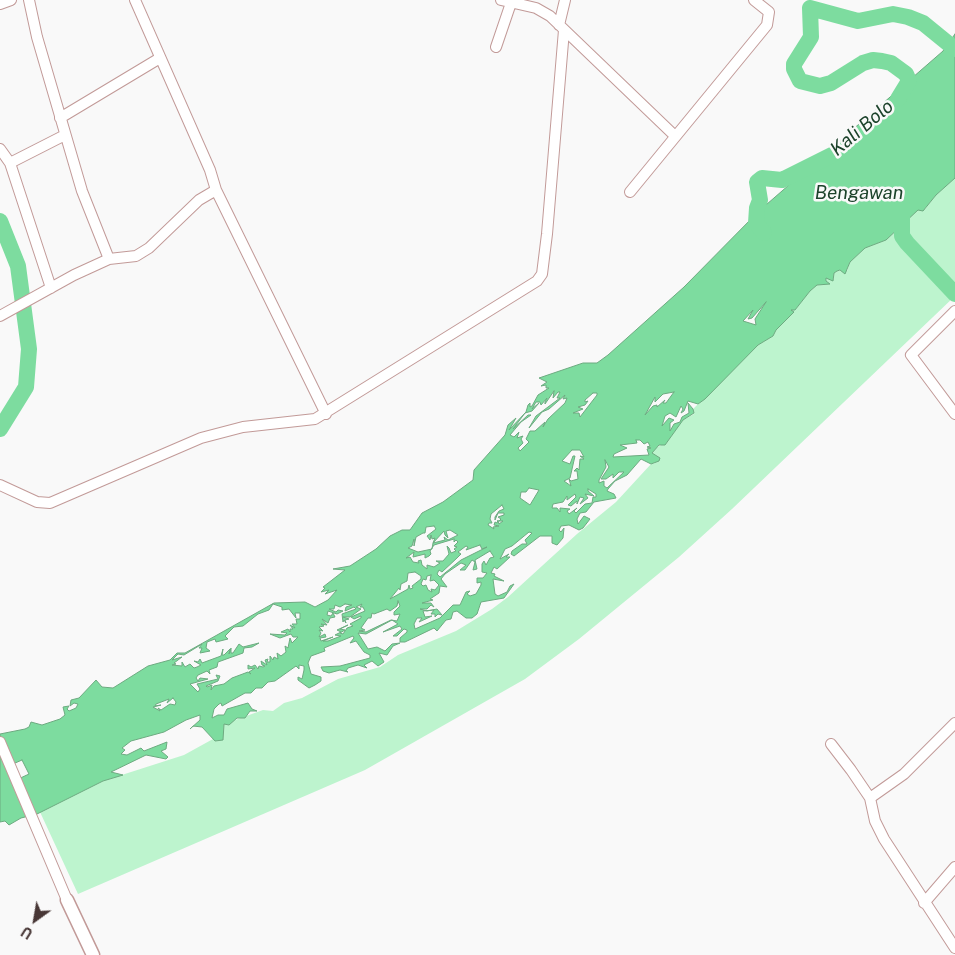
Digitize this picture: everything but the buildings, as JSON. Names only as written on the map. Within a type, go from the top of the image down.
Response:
[{"type":"main road","points":[[67,900],[93,955]]},
{"type":"street","points":[[0,4],[11,0]]},
{"type":"street","points":[[29,0],[37,37],[82,191],[109,259]]},
{"type":"street","points":[[135,0],[210,170],[216,190],[326,414]]},
{"type":"street","points":[[0,485],[37,502],[50,503],[201,438],[243,426],[304,422],[326,414],[540,278],[547,234],[562,28],[566,0]]},
{"type":"street","points":[[630,192],[767,25],[769,12],[754,0]]},
{"type":"street","points":[[496,47],[508,1],[536,8],[562,28],[675,136]]},
{"type":"street","points":[[60,118],[160,58]]},
{"type":"street","points":[[10,163],[65,135]]},
{"type":"street","points":[[0,149],[10,163],[51,288]]},
{"type":"street","points":[[0,316],[109,259],[136,256],[149,248],[198,200],[216,190]]},
{"type":"street","points":[[955,311],[911,355],[955,414]]},
{"type":"street","points":[[870,798],[904,774],[953,728]]},
{"type":"street","points":[[0,742],[67,900]]},
{"type":"street","points":[[831,744],[870,798],[875,821],[884,839],[955,948]]},
{"type":"street","points":[[924,903],[955,867]]},
{"type":"shaded area","points":[[955,178],[955,296],[732,509],[679,557],[579,639],[525,679],[365,770],[78,894],[40,812],[103,781],[184,755],[213,739],[215,741],[223,739],[224,724],[263,710],[273,711],[284,703],[302,698],[338,679],[380,667],[398,655],[456,631],[492,609],[616,502],[651,464],[655,463],[652,453],[656,448],[667,442],[683,420],[694,414],[693,409],[758,345],[773,336],[776,330],[793,313],[790,310],[795,310],[810,291],[817,285],[828,283],[826,281],[827,278],[834,279],[834,273],[837,271],[847,271],[850,262],[865,248],[886,240],[918,210],[925,209],[936,195]]},
{"type":"water","name":"Bengawan","points":[[955,34],[955,178],[936,195],[923,211],[918,210],[886,240],[865,248],[850,262],[845,274],[840,270],[837,271],[834,273],[833,281],[826,278],[826,281],[830,284],[817,285],[810,291],[795,310],[791,310],[794,312],[776,330],[773,336],[758,345],[705,399],[698,404],[688,401],[684,411],[681,413],[683,409],[681,406],[676,417],[670,413],[665,416],[662,426],[669,418],[674,420],[670,423],[670,431],[674,424],[680,422],[682,417],[689,413],[688,403],[694,413],[683,420],[665,445],[659,445],[652,453],[660,458],[659,461],[651,464],[641,459],[627,475],[615,481],[608,489],[607,491],[614,494],[616,498],[594,502],[586,512],[580,513],[577,519],[578,524],[584,516],[590,519],[583,528],[579,530],[569,525],[561,526],[559,530],[561,532],[564,528],[563,538],[557,545],[552,543],[552,536],[540,536],[514,556],[511,554],[512,551],[522,544],[527,544],[525,540],[532,533],[529,532],[512,546],[505,549],[500,559],[509,554],[506,557],[510,557],[497,569],[494,567],[491,573],[504,581],[493,579],[495,594],[498,596],[507,592],[510,586],[514,584],[504,598],[481,602],[477,614],[472,618],[466,618],[457,611],[453,612],[451,619],[446,620],[437,631],[434,628],[405,642],[400,642],[400,638],[407,630],[404,629],[397,636],[393,636],[402,629],[400,626],[383,632],[398,624],[392,620],[366,634],[358,633],[368,649],[377,647],[385,651],[392,644],[400,643],[393,646],[387,655],[379,653],[384,662],[378,666],[372,661],[364,665],[367,668],[358,665],[348,668],[346,671],[348,672],[340,670],[329,673],[323,671],[321,667],[340,666],[370,658],[370,655],[364,652],[356,641],[350,643],[354,638],[353,636],[324,648],[325,651],[311,656],[308,663],[311,674],[321,677],[321,681],[315,685],[309,688],[298,680],[298,677],[302,679],[304,670],[304,666],[299,665],[299,669],[296,666],[275,681],[268,682],[262,688],[256,688],[251,693],[245,693],[222,706],[221,703],[219,704],[214,709],[212,718],[224,715],[227,709],[248,703],[252,709],[257,711],[250,711],[245,718],[237,718],[229,725],[224,724],[223,740],[215,741],[202,727],[193,726],[200,720],[200,715],[186,720],[164,732],[131,741],[122,748],[125,750],[121,754],[127,755],[141,748],[144,751],[167,742],[166,749],[161,751],[168,757],[166,759],[146,755],[111,772],[123,775],[103,781],[37,814],[21,818],[9,825],[5,821],[0,822],[0,734],[25,729],[29,727],[31,722],[42,725],[60,719],[65,715],[63,707],[69,706],[67,709],[69,711],[76,708],[78,704],[74,703],[70,706],[71,700],[79,698],[96,680],[102,687],[113,688],[148,666],[170,660],[177,653],[185,653],[274,603],[305,602],[315,607],[328,600],[337,590],[325,594],[329,590],[321,592],[325,588],[323,587],[345,570],[333,569],[350,566],[376,549],[390,536],[402,530],[410,530],[422,513],[443,502],[473,480],[474,470],[505,435],[508,425],[516,418],[509,430],[525,413],[526,412],[528,405],[530,403],[530,407],[532,406],[538,395],[549,388],[546,388],[546,385],[541,386],[547,382],[539,378],[583,363],[597,363],[608,355],[684,287],[759,211],[943,51]],"holes":[[[766,302],[755,319],[756,325],[743,321],[753,310],[748,319],[752,318]],[[554,391],[553,398],[560,392],[557,398],[560,398],[536,416],[529,428],[542,412],[549,409],[565,395],[563,399],[567,398],[565,403],[548,419],[543,427],[545,422],[535,431],[530,431],[526,439],[529,442],[520,451],[518,448],[523,443],[521,439],[523,436],[517,438],[519,432],[514,437],[510,435],[521,422],[531,415],[528,415],[513,429],[525,413],[532,411],[539,403],[532,409],[536,402],[540,402],[541,405],[547,398],[545,404]],[[674,392],[666,403],[663,403],[665,400],[657,407],[657,405],[653,406],[645,415],[655,397],[655,402],[663,394]],[[593,393],[597,393],[580,417],[579,413],[573,413],[583,409],[578,407],[585,405],[588,401],[585,402]],[[636,440],[640,440],[644,444],[648,442],[650,446],[647,447],[651,448],[647,449],[649,455],[613,457],[614,454],[627,448],[620,445],[637,443]],[[572,450],[580,450],[584,457],[580,456],[584,459],[580,459],[579,470],[577,468],[574,471],[577,471],[578,479],[571,481],[569,479],[571,486],[564,481],[570,478],[575,456],[573,456],[570,464],[562,461]],[[605,460],[609,467],[601,479],[606,479],[613,474],[613,478],[619,472],[624,472],[607,488],[604,486],[604,481],[599,483],[606,467]],[[529,488],[539,490],[530,505],[520,498],[521,492],[526,492]],[[588,489],[596,494],[596,497],[593,497],[592,503],[585,504],[576,513],[574,511],[577,508],[569,514],[567,511],[570,509],[560,508],[560,512],[557,508],[552,508],[553,504],[563,502],[567,496],[567,500],[575,494],[576,497],[568,505],[571,506],[577,501],[577,504],[580,497],[584,498],[580,504],[588,498],[585,494],[594,496]],[[502,505],[504,509],[499,511],[495,517],[495,520],[498,513],[504,513],[504,515],[498,517],[501,519],[499,521],[503,521],[499,524],[498,520],[497,523],[495,522],[494,525],[499,526],[493,527],[494,529],[488,525],[492,523],[490,519],[491,514]],[[434,526],[436,529],[427,536],[430,540],[431,535],[432,539],[435,538],[432,548],[434,545],[454,539],[454,542],[456,540],[458,542],[454,546],[457,547],[454,549],[456,551],[451,553],[447,546],[449,554],[443,561],[436,561],[440,563],[434,567],[427,565],[427,569],[422,565],[421,560],[418,561],[419,563],[413,562],[410,557],[406,558],[414,552],[413,557],[425,554],[425,558],[431,554],[431,549],[418,552],[408,548],[412,546],[414,539],[414,546],[416,537],[425,533],[426,527]],[[450,530],[458,535],[448,540],[444,537],[445,540],[433,543],[444,531],[448,538],[446,531]],[[480,545],[482,549],[487,547],[461,560],[440,577],[437,574],[439,570],[442,572],[461,554],[458,552],[466,546],[468,547],[466,550]],[[490,551],[494,557],[490,558],[486,565],[484,561],[482,564],[482,572],[487,573],[483,578],[477,578],[477,583],[481,582],[481,585],[476,594],[470,596],[467,594],[470,591],[466,592],[460,605],[453,605],[440,618],[415,629],[414,624],[417,618],[422,618],[419,622],[432,616],[425,617],[423,611],[426,611],[420,609],[427,609],[431,605],[434,607],[431,603],[422,603],[433,600],[430,599],[439,593],[440,586],[447,587],[441,579],[445,574],[461,563],[466,565],[460,570],[465,570],[472,560],[475,562],[473,570],[477,569],[475,560]],[[415,572],[421,576],[421,579],[412,586],[413,588],[410,589],[409,585],[408,589],[390,599],[399,588],[400,590],[401,584],[407,581],[408,573]],[[431,575],[430,581],[434,580],[439,585],[435,590],[431,589],[432,592],[428,590],[426,585],[423,586],[421,584],[423,579],[426,580],[427,576]],[[398,601],[400,606],[394,612],[394,615],[400,614],[397,621],[391,620],[366,632],[359,631],[365,630],[361,628],[368,618],[371,618],[372,613],[387,609],[390,611],[397,606]],[[273,604],[282,607],[282,610],[289,609],[296,618],[295,613],[300,613],[300,619],[296,619],[297,624],[292,624],[295,628],[290,625],[293,629],[290,629],[290,632],[288,629],[281,632],[287,633],[285,635],[270,634],[280,638],[291,634],[293,637],[298,637],[292,643],[290,638],[288,648],[285,646],[286,652],[281,656],[277,653],[278,659],[274,657],[273,660],[270,656],[270,662],[267,662],[268,659],[265,660],[267,665],[261,661],[262,665],[265,666],[259,666],[258,669],[255,665],[251,667],[248,665],[248,669],[255,668],[249,672],[251,674],[248,672],[232,678],[224,684],[214,686],[211,690],[212,685],[206,686],[218,681],[220,676],[216,675],[218,679],[197,684],[200,689],[198,692],[190,684],[208,679],[200,678],[198,681],[196,678],[198,675],[207,671],[210,674],[209,670],[217,667],[218,662],[243,653],[244,648],[252,647],[259,643],[243,647],[239,644],[233,653],[231,653],[231,648],[229,654],[230,649],[224,655],[222,655],[223,649],[221,656],[202,663],[200,659],[198,662],[194,661],[201,665],[194,668],[190,664],[185,667],[182,662],[182,666],[172,665],[176,664],[174,663],[182,657],[172,660],[178,654],[184,655],[202,644],[199,648],[202,648],[200,653],[210,651],[206,648],[207,642],[215,639],[216,642],[228,639],[225,636],[234,627],[243,626],[258,614],[269,610]],[[345,604],[352,605],[346,607],[345,611],[354,607],[356,609],[342,614],[343,622],[344,620],[346,623],[345,620],[349,619],[343,617],[350,617],[361,609],[356,607],[362,604],[360,607],[363,607],[365,611],[351,617],[354,619],[361,616],[361,618],[350,624],[353,626],[347,628],[343,634],[340,633],[345,630],[340,629],[348,625],[337,630],[341,632],[335,635],[341,636],[328,641],[323,641],[333,637],[321,641],[320,638],[326,637],[325,634],[319,637],[321,633],[319,630],[323,631],[319,627],[324,626],[321,624],[327,625],[322,619],[328,623],[330,618],[335,617],[333,613],[331,616],[327,615],[328,611],[337,614],[343,611],[338,610],[336,612],[329,609],[334,609],[335,605],[340,607]],[[173,698],[176,702],[175,705],[170,704],[161,710],[158,708],[160,711],[153,707],[161,705],[155,706],[169,699],[167,703]],[[22,760],[29,774],[12,782],[6,767]]]},
{"type":"water","points":[[437,609],[442,615],[438,614],[435,617],[435,614],[431,614],[434,610],[430,610]]},
{"type":"waterway","name":"Kali Bolo","points":[[810,8],[811,37],[794,64],[794,69],[800,81],[820,86],[831,83],[863,63],[873,60],[882,61],[891,63],[906,74],[909,81],[898,99]]},
{"type":"waterway","points":[[810,8],[858,21],[893,14],[908,17],[923,23],[955,49]]},
{"type":"waterway","name":"Kali Bolo","points":[[764,233],[756,223],[757,208],[760,200],[757,182],[762,178],[782,180],[832,155]]},
{"type":"waterway","name":"Kali Bolo","points":[[902,205],[902,236],[955,294]]},
{"type":"waterway","points":[[0,221],[18,266],[29,349],[26,387],[0,429]]}]
